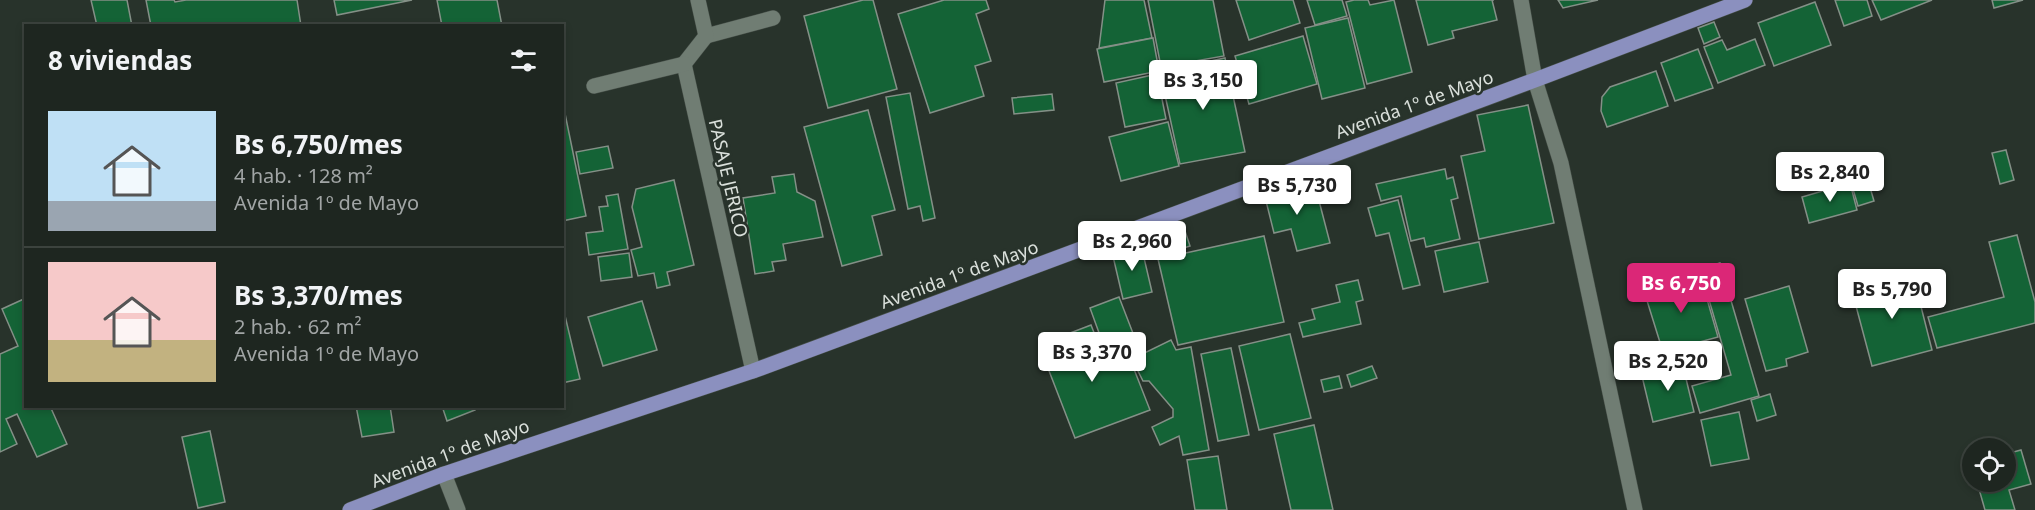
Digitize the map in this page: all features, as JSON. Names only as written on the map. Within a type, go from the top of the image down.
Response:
[{"type":"main road","name":"Avenida 1º de Mayo","points":[[351,510],[444,474],[753,371],[1745,0]]},
{"type":"street","points":[[698,0],[706,36]]},
{"type":"street","points":[[1521,0],[1535,80],[1561,163],[1635,510]]},
{"type":"street","points":[[594,86],[684,64],[706,36],[773,18]]},
{"type":"street","name":"PASAJE JERICO","points":[[684,64],[753,371]]},
{"type":"street","points":[[444,474],[458,510]]},
{"type":"building","points":[[91,0],[127,0],[132,24],[97,24]]},
{"type":"building","points":[[146,0],[174,0],[175,2],[186,0],[297,0],[301,24],[151,24]]},
{"type":"building","points":[[334,0],[412,0],[337,15]]},
{"type":"building","points":[[437,0],[497,0],[502,24],[442,24]]},
{"type":"building","points":[[863,0],[873,0],[897,89],[828,108],[804,16]]},
{"type":"building","points":[[944,0],[986,0],[989,9],[976,14],[991,61],[975,66],[984,96],[930,113],[898,14]]},
{"type":"building","points":[[1105,0],[1144,0],[1152,38],[1099,48]]},
{"type":"building","points":[[1148,0],[1213,0],[1224,56],[1161,67]]},
{"type":"building","points":[[1236,0],[1293,0],[1300,23],[1249,40]]},
{"type":"building","points":[[1307,0],[1342,0],[1347,16],[1315,25]]},
{"type":"building","points":[[1368,0],[1370,5],[1394,0],[1412,72],[1367,84],[1346,2]]},
{"type":"building","points":[[1416,0],[1492,0],[1497,20],[1452,31],[1454,38],[1428,45]]},
{"type":"building","points":[[1558,0],[1598,0],[1563,8]]},
{"type":"building","points":[[1835,0],[1867,0],[1872,16],[1844,26]]},
{"type":"building","points":[[1872,0],[1932,0],[1881,20]]},
{"type":"building","points":[[1992,0],[2023,0],[1994,8]]},
{"type":"building","points":[[1815,2],[1831,45],[1774,66],[1758,23]]},
{"type":"building","points":[[1348,18],[1365,88],[1322,99],[1305,28]]},
{"type":"building","points":[[1714,22],[1720,37],[1704,44],[1698,28]]},
{"type":"building","points":[[1303,36],[1317,84],[1249,104],[1235,56]]},
{"type":"building","points":[[1153,38],[1159,71],[1104,82],[1097,49]]},
{"type":"building","points":[[1755,39],[1765,65],[1718,83],[1704,47],[1722,40],[1727,50]]},
{"type":"building","points":[[1698,49],[1713,88],[1675,101],[1661,63]]},
{"type":"building","points":[[1225,58],[1245,152],[1180,164],[1160,72]]},
{"type":"building","points":[[1656,71],[1668,106],[1607,127],[1601,111],[1602,97],[1610,87]]},
{"type":"building","points":[[1157,74],[1166,119],[1125,127],[1116,83]]},
{"type":"building","points":[[910,93],[935,218],[923,221],[920,206],[908,209],[886,97]]},
{"type":"building","points":[[1052,94],[1054,110],[1014,114],[1012,98]]},
{"type":"building","points":[[1528,105],[1554,223],[1479,239],[1461,156],[1485,151],[1477,115]]},
{"type":"building","points":[[564,109],[586,216],[564,221]]},
{"type":"building","points":[[868,110],[895,210],[872,216],[882,255],[842,266],[804,127]]},
{"type":"building","points":[[1168,122],[1179,166],[1121,181],[1109,137]]},
{"type":"building","points":[[608,146],[613,168],[580,174],[576,152]]},
{"type":"building","points":[[2006,150],[2014,180],[2000,184],[1992,153]]},
{"type":"building","points":[[1445,169],[1447,179],[1453,177],[1458,198],[1451,200],[1460,239],[1426,247],[1424,238],[1411,241],[1401,196],[1381,201],[1376,184]]},
{"type":"building","points":[[794,174],[797,192],[815,201],[823,237],[783,244],[786,260],[772,262],[774,271],[755,274],[743,198],[775,193],[772,177]]},
{"type":"building","points":[[674,180],[694,265],[667,272],[670,285],[657,288],[654,273],[638,276],[631,250],[642,247],[632,207],[636,189]]},
{"type":"building","points":[[1294,181],[1299,201],[1318,197],[1330,243],[1297,251],[1291,229],[1274,233],[1263,189]]},
{"type":"building","points":[[1850,183],[1857,210],[1809,223],[1802,197]]},
{"type":"building","points":[[1869,184],[1874,201],[1858,206],[1853,189]]},
{"type":"building","points":[[618,194],[628,249],[589,255],[586,233],[603,231],[599,207],[608,206],[606,196]]},
{"type":"building","points":[[1398,200],[1420,285],[1403,289],[1389,233],[1376,236],[1368,208]]},
{"type":"building","points":[[1184,228],[1190,246],[1155,257],[1149,238]]},
{"type":"building","points":[[2017,235],[2035,302],[2035,323],[1937,348],[1928,317],[2004,297],[1989,242]]},
{"type":"building","points":[[1264,236],[1284,322],[1178,345],[1158,259]]},
{"type":"building","points":[[1479,242],[1488,282],[1444,292],[1435,251]]},
{"type":"building","points":[[1141,245],[1152,292],[1123,299],[1112,252]]},
{"type":"building","points":[[629,253],[632,277],[601,281],[598,257]]},
{"type":"building","points":[[1720,263],[1759,396],[1700,413],[1692,386],[1731,375],[1700,269]]},
{"type":"building","points":[[1700,275],[1718,337],[1663,352],[1644,291]]},
{"type":"building","points":[[1913,275],[1932,350],[1872,366],[1852,291]]},
{"type":"building","points":[[1358,280],[1363,300],[1356,302],[1361,324],[1303,337],[1299,323],[1315,319],[1312,309],[1340,302],[1336,285]]},
{"type":"building","points":[[1789,286],[1808,352],[1786,359],[1787,366],[1766,371],[1745,299]]},
{"type":"building","points":[[1119,297],[1136,341],[1106,352],[1090,308]]},
{"type":"building","points":[[24,299],[24,408],[51,408],[67,444],[37,457],[17,414],[6,419],[17,444],[0,452],[0,354],[18,346],[2,309]]},
{"type":"building","points":[[642,301],[657,350],[603,366],[588,317]]},
{"type":"building","points":[[564,311],[580,379],[564,383]]},
{"type":"building","points":[[1091,325],[1108,368],[1130,359],[1150,410],[1075,438],[1039,345]]},
{"type":"building","points":[[1290,334],[1311,418],[1259,430],[1239,346]]},
{"type":"building","points":[[1171,340],[1176,350],[1191,347],[1209,450],[1183,455],[1179,436],[1160,445],[1152,427],[1173,417],[1173,409],[1149,381],[1143,381],[1132,359]]},
{"type":"building","points":[[1231,348],[1249,435],[1218,441],[1201,354]]},
{"type":"building","points":[[1682,362],[1694,412],[1653,422],[1641,372]]},
{"type":"building","points":[[1372,366],[1377,378],[1351,387],[1347,375]]},
{"type":"building","points":[[1339,376],[1342,388],[1324,392],[1321,380]]},
{"type":"building","points":[[1770,394],[1776,415],[1757,421],[1751,400]]},
{"type":"building","points":[[356,408],[390,408],[394,432],[362,437]]},
{"type":"building","points":[[443,408],[474,408],[475,410],[447,421]]},
{"type":"building","points":[[1739,412],[1749,459],[1711,466],[1701,420]]},
{"type":"building","points":[[1314,425],[1333,510],[1291,510],[1274,434]]},
{"type":"building","points":[[210,431],[225,502],[198,508],[182,437]]},
{"type":"building","points":[[2021,450],[2031,484],[2016,488],[2016,451]]},
{"type":"building","points":[[1218,456],[1227,510],[1195,510],[1187,460]]},
{"type":"building","points":[[1980,492],[2010,492],[2015,510],[1985,510]]}]
